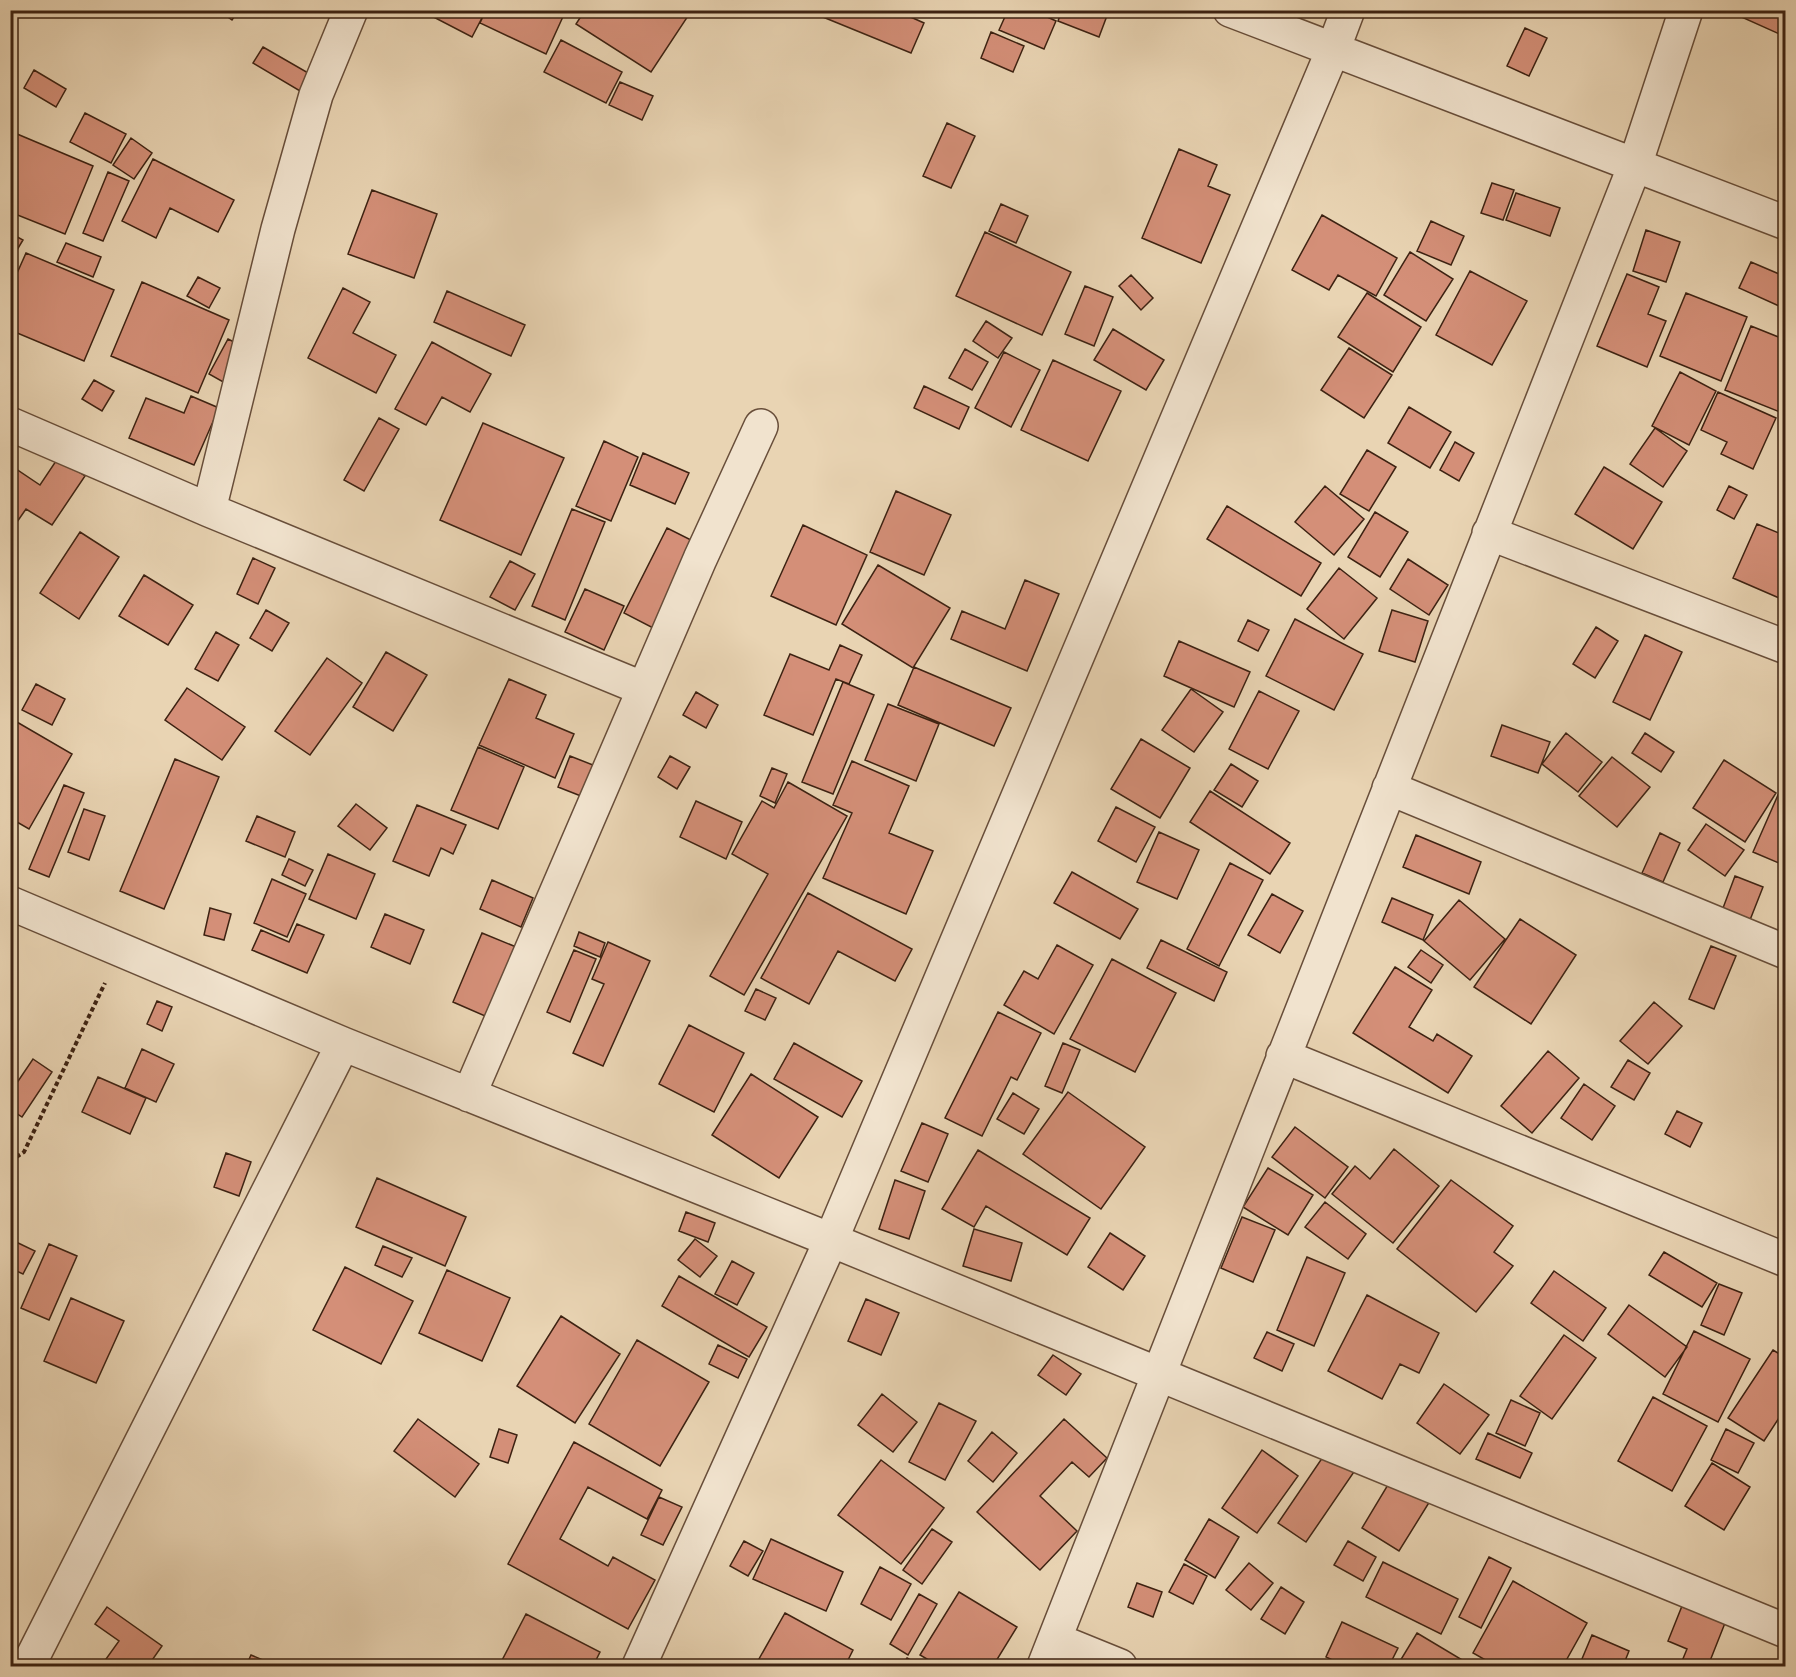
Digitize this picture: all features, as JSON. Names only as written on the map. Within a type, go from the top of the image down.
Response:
[{"type":"street","points":[[209,510],[278,230],[316,95],[351,10]]},
{"type":"street","points":[[1230,10],[1785,224]]},
{"type":"street","points":[[639,1666],[831,1240],[1348,10]]},
{"type":"street","points":[[1120,1666],[1050,1653],[1635,165],[1686,10]]},
{"type":"street","points":[[10,424],[209,510],[644,689]]},
{"type":"street","points":[[469,1095],[700,559],[761,426]]},
{"type":"street","points":[[1490,533],[1785,647]]},
{"type":"street","points":[[1389,788],[1785,952]]},
{"type":"street","points":[[10,903],[343,1044],[831,1240],[1785,1631]]},
{"type":"street","points":[[28,1666],[343,1044]]},
{"type":"street","points":[[1283,1056],[1785,1260]]},
{"type":"path","points":[[10,1161],[24,1152],[121,950]]},
{"type":"building","points":[[218,10],[239,10],[232,20]]},
{"type":"building","points":[[481,10],[485,12],[472,37],[422,11]]},
{"type":"building","points":[[486,10],[566,10],[546,54],[480,23]]},
{"type":"building","points":[[585,10],[686,10],[690,13],[651,72],[576,24]]},
{"type":"building","points":[[820,10],[895,10],[924,23],[911,53],[818,15]]},
{"type":"building","points":[[1008,10],[1032,10],[1056,21],[1044,49],[999,30]]},
{"type":"building","points":[[1062,10],[1103,10],[1108,13],[1099,37],[1058,21]]},
{"type":"building","points":[[1726,10],[1786,10],[1786,37]]},
{"type":"building","points":[[1525,28],[1547,38],[1529,76],[1507,66]]},
{"type":"building","points":[[991,32],[1024,46],[1013,72],[981,58]]},
{"type":"building","points":[[561,40],[622,72],[606,103],[544,72]]},
{"type":"building","points":[[263,47],[310,74],[300,91],[253,63]]},
{"type":"building","points":[[34,70],[66,89],[56,107],[24,88]]},
{"type":"building","points":[[620,82],[653,96],[642,120],[609,105]]},
{"type":"building","points":[[85,113],[126,134],[111,163],[70,142]]},
{"type":"building","points":[[947,123],[975,136],[951,188],[923,176]]},
{"type":"building","points":[[10,131],[93,166],[65,234],[10,212]]},
{"type":"building","points":[[131,138],[152,153],[134,179],[113,165]]},
{"type":"building","points":[[1179,149],[1217,165],[1208,186],[1230,195],[1201,263],[1142,238]]},
{"type":"building","points":[[153,159],[234,200],[218,232],[170,208],[156,238],[122,221]]},
{"type":"building","points":[[108,172],[129,181],[103,241],[83,233]]},
{"type":"building","points":[[1492,183],[1514,190],[1503,220],[1481,213]]},
{"type":"building","points":[[372,190],[437,214],[414,278],[348,254]]},
{"type":"building","points":[[1516,193],[1560,208],[1550,236],[1506,220]]},
{"type":"building","points":[[1001,204],[1028,216],[1016,243],[989,231]]},
{"type":"building","points":[[1322,215],[1397,258],[1376,296],[1338,275],[1329,290],[1292,270]]},
{"type":"building","points":[[1431,221],[1464,236],[1451,265],[1417,251]]},
{"type":"building","points":[[1646,230],[1680,242],[1666,282],[1633,271]]},
{"type":"building","points":[[985,232],[1071,272],[1042,335],[956,296]]},
{"type":"building","points":[[10,233],[23,240],[17,250],[10,246]]},
{"type":"building","points":[[66,243],[101,257],[93,277],[57,262]]},
{"type":"building","points":[[1410,252],[1453,279],[1426,321],[1384,295]]},
{"type":"building","points":[[26,253],[114,290],[84,361],[10,330],[10,289]]},
{"type":"building","points":[[1751,262],[1786,277],[1786,293],[1779,306],[1739,288]]},
{"type":"building","points":[[1470,271],[1527,301],[1492,365],[1436,335]]},
{"type":"building","points":[[1627,274],[1659,287],[1648,314],[1666,321],[1647,367],[1597,346]]},
{"type":"building","points":[[1131,275],[1153,298],[1141,310],[1119,286]]},
{"type":"building","points":[[198,277],[220,288],[209,308],[187,296]]},
{"type":"building","points":[[142,282],[229,320],[198,393],[111,356]]},
{"type":"building","points":[[1085,286],[1113,297],[1094,346],[1065,334]]},
{"type":"building","points":[[343,288],[370,302],[353,333],[396,355],[376,393],[308,358]]},
{"type":"building","points":[[447,291],[525,325],[511,356],[434,322]]},
{"type":"building","points":[[1367,293],[1421,327],[1393,372],[1338,337]]},
{"type":"building","points":[[1686,293],[1747,317],[1721,381],[1660,356]]},
{"type":"building","points":[[986,321],[1012,338],[998,358],[973,341]]},
{"type":"building","points":[[1751,326],[1786,340],[1786,399],[1780,412],[1725,390]]},
{"type":"building","points":[[1113,329],[1164,360],[1146,390],[1094,360]]},
{"type":"building","points":[[228,339],[244,347],[225,383],[209,374]]},
{"type":"building","points":[[432,342],[491,374],[470,412],[442,397],[426,425],[395,409]]},
{"type":"building","points":[[1349,348],[1392,375],[1364,418],[1321,390]]},
{"type":"building","points":[[965,349],[988,362],[972,390],[949,378]]},
{"type":"building","points":[[1004,352],[1040,370],[1011,427],[975,408]]},
{"type":"building","points":[[1053,360],[1121,391],[1088,461],[1021,430]]},
{"type":"building","points":[[1680,372],[1716,391],[1689,445],[1652,426]]},
{"type":"building","points":[[94,380],[114,391],[102,411],[82,399]]},
{"type":"building","points":[[924,386],[969,407],[959,429],[914,408]]},
{"type":"building","points":[[1718,392],[1776,418],[1753,469],[1721,454],[1727,442],[1701,430]]},
{"type":"building","points":[[191,396],[219,408],[194,465],[129,438],[146,398],[184,413]]},
{"type":"building","points":[[1409,407],[1451,432],[1430,468],[1388,443]]},
{"type":"building","points":[[379,418],[399,429],[364,491],[344,480]]},
{"type":"building","points":[[483,423],[564,458],[521,555],[440,520]]},
{"type":"building","points":[[1655,428],[1687,451],[1663,487],[1630,464]]},
{"type":"building","points":[[604,441],[638,457],[611,521],[576,506]]},
{"type":"building","points":[[1455,442],[1474,453],[1459,481],[1440,470]]},
{"type":"building","points":[[1367,450],[1396,467],[1369,511],[1340,494]]},
{"type":"building","points":[[643,453],[689,473],[675,504],[630,485]]},
{"type":"building","points":[[58,458],[85,476],[52,525],[26,509],[10,532],[10,465],[40,485]]},
{"type":"building","points":[[1604,467],[1662,502],[1633,549],[1575,514]]},
{"type":"building","points":[[1325,486],[1364,519],[1334,555],[1295,522]]},
{"type":"building","points":[[1729,486],[1747,495],[1734,519],[1717,510]]},
{"type":"building","points":[[896,491],[951,515],[924,575],[870,552]]},
{"type":"building","points":[[1227,506],[1321,563],[1301,596],[1207,539]]},
{"type":"building","points":[[572,509],[605,522],[565,620],[532,606]]},
{"type":"building","points":[[1375,512],[1408,532],[1380,577],[1348,557]]},
{"type":"building","points":[[1757,524],[1786,536],[1786,601],[1733,578]]},
{"type":"building","points":[[803,525],[867,555],[836,625],[771,596]]},
{"type":"building","points":[[667,528],[701,545],[657,630],[624,613]]},
{"type":"building","points":[[80,532],[119,557],[79,619],[40,593]]},
{"type":"building","points":[[253,558],[275,568],[258,604],[237,594]]},
{"type":"building","points":[[1408,559],[1448,585],[1429,615],[1390,589]]},
{"type":"building","points":[[510,561],[535,574],[515,610],[490,597]]},
{"type":"building","points":[[878,565],[950,608],[913,668],[842,624]]},
{"type":"building","points":[[1339,568],[1377,598],[1344,639],[1307,609]]},
{"type":"building","points":[[144,575],[193,605],[168,645],[119,616]]},
{"type":"building","points":[[1025,580],[1059,594],[1027,671],[951,639],[962,611],[1005,629]]},
{"type":"building","points":[[585,589],[624,606],[604,650],[565,632]]},
{"type":"building","points":[[266,610],[289,623],[272,651],[250,638]]},
{"type":"building","points":[[1392,610],[1428,621],[1415,662],[1379,651]]},
{"type":"building","points":[[1295,619],[1363,654],[1334,710],[1266,676]]},
{"type":"building","points":[[1248,620],[1269,630],[1258,651],[1238,641]]},
{"type":"building","points":[[1596,627],[1618,641],[1595,678],[1573,664]]},
{"type":"building","points":[[216,632],[239,645],[218,681],[195,669]]},
{"type":"building","points":[[1645,635],[1682,652],[1650,720],[1613,702]]},
{"type":"building","points":[[1179,641],[1250,672],[1234,707],[1164,676]]},
{"type":"building","points":[[840,645],[862,655],[849,684],[836,679],[813,735],[764,715],[790,654],[829,670]]},
{"type":"building","points":[[386,652],[427,675],[393,731],[353,707]]},
{"type":"building","points":[[327,658],[362,683],[310,755],[275,731]]},
{"type":"building","points":[[914,667],[1011,708],[994,746],[898,705]]},
{"type":"building","points":[[509,679],[546,695],[536,718],[574,734],[555,778],[479,745]]},
{"type":"building","points":[[843,682],[874,695],[833,794],[802,782]]},
{"type":"building","points":[[36,684],[65,699],[52,725],[22,710]]},
{"type":"building","points":[[187,688],[245,727],[222,760],[165,720]]},
{"type":"building","points":[[1191,689],[1223,712],[1194,752],[1162,730]]},
{"type":"building","points":[[1259,691],[1299,711],[1268,769],[1229,749]]},
{"type":"building","points":[[696,692],[718,705],[706,728],[683,715]]},
{"type":"building","points":[[888,704],[939,724],[916,781],[865,760]]},
{"type":"building","points":[[10,718],[72,754],[29,829],[10,818]]},
{"type":"building","points":[[1502,725],[1550,742],[1538,773],[1491,756]]},
{"type":"building","points":[[1566,733],[1602,762],[1578,792],[1542,764]]},
{"type":"building","points":[[1645,733],[1674,752],[1661,772],[1632,753]]},
{"type":"building","points":[[1141,739],[1190,768],[1160,818],[1111,789]]},
{"type":"building","points":[[478,747],[524,767],[498,829],[451,810]]},
{"type":"building","points":[[570,756],[598,767],[586,798],[558,787]]},
{"type":"building","points":[[670,756],[690,767],[677,789],[658,777]]},
{"type":"building","points":[[1612,757],[1650,787],[1617,827],[1579,796]]},
{"type":"building","points":[[175,759],[219,777],[164,909],[120,891]]},
{"type":"building","points":[[1724,760],[1776,793],[1745,842],[1693,808]]},
{"type":"building","points":[[852,761],[909,786],[889,833],[933,851],[906,914],[823,878],[852,813],[833,805]]},
{"type":"building","points":[[1231,764],[1258,781],[1242,807],[1214,790]]},
{"type":"building","points":[[772,768],[787,774],[775,803],[760,796]]},
{"type":"building","points":[[788,782],[847,816],[744,995],[710,976],[768,874],[732,854],[762,801],[774,808]]},
{"type":"building","points":[[64,785],[84,793],[49,877],[29,869]]},
{"type":"building","points":[[1210,791],[1290,843],[1270,874],[1190,822]]},
{"type":"building","points":[[1778,795],[1786,798],[1786,866],[1753,852]]},
{"type":"building","points":[[696,801],[742,822],[726,859],[680,837]]},
{"type":"building","points":[[356,804],[387,828],[370,850],[338,826]]},
{"type":"building","points":[[417,805],[466,825],[453,854],[441,848],[429,876],[393,861]]},
{"type":"building","points":[[1116,807],[1155,827],[1136,862],[1098,841]]},
{"type":"building","points":[[84,809],[105,816],[89,860],[68,852]]},
{"type":"building","points":[[257,816],[295,832],[285,857],[246,841]]},
{"type":"building","points":[[1706,824],[1744,850],[1725,876],[1688,850]]},
{"type":"building","points":[[1159,832],[1199,850],[1177,899],[1137,882]]},
{"type":"building","points":[[1660,833],[1680,843],[1663,882],[1642,873]]},
{"type":"building","points":[[1416,835],[1481,862],[1469,894],[1403,867]]},
{"type":"building","points":[[328,854],[375,874],[356,919],[309,899]]},
{"type":"building","points":[[289,859],[313,870],[305,886],[282,875]]},
{"type":"building","points":[[1230,863],[1263,880],[1219,966],[1187,949]]},
{"type":"building","points":[[1072,872],[1138,909],[1120,939],[1054,903]]},
{"type":"building","points":[[1735,876],[1763,887],[1750,920],[1723,908]]},
{"type":"building","points":[[272,879],[306,894],[287,937],[254,923]]},
{"type":"building","points":[[492,880],[533,898],[521,927],[480,909]]},
{"type":"building","points":[[808,893],[912,949],[895,981],[838,951],[809,1004],[761,978]]},
{"type":"building","points":[[1272,894],[1303,911],[1280,953],[1248,935]]},
{"type":"building","points":[[1392,898],[1433,915],[1423,940],[1382,922]]},
{"type":"building","points":[[1459,900],[1505,939],[1470,980],[1424,941]]},
{"type":"building","points":[[210,908],[231,914],[224,940],[204,935]]},
{"type":"building","points":[[385,914],[424,930],[410,964],[371,947]]},
{"type":"building","points":[[1520,919],[1576,955],[1531,1024],[1474,987]]},
{"type":"building","points":[[297,924],[324,935],[307,973],[252,950],[261,930],[289,942]]},
{"type":"building","points":[[579,932],[605,943],[600,957],[574,946]]},
{"type":"building","points":[[482,933],[521,949],[492,1019],[453,1002]]},
{"type":"building","points":[[1161,940],[1227,972],[1214,1001],[1147,968]]},
{"type":"building","points":[[608,942],[650,961],[603,1066],[573,1053],[604,984],[592,979]]},
{"type":"building","points":[[1057,945],[1093,965],[1054,1034],[1004,1005],[1024,971],[1038,979]]},
{"type":"building","points":[[1711,946],[1736,956],[1714,1009],[1689,999]]},
{"type":"building","points":[[574,950],[596,959],[570,1022],[547,1012]]},
{"type":"building","points":[[1421,950],[1443,965],[1431,983],[1408,967]]},
{"type":"building","points":[[1112,959],[1176,993],[1135,1072],[1070,1039]]},
{"type":"building","points":[[1395,967],[1432,990],[1409,1027],[1433,1041],[1437,1034],[1472,1056],[1448,1093],[1353,1033]]},
{"type":"building","points":[[756,989],[776,998],[765,1020],[745,1011]]},
{"type":"building","points":[[157,1001],[172,1007],[162,1031],[147,1024]]},
{"type":"building","points":[[1654,1002],[1682,1026],[1648,1064],[1620,1041]]},
{"type":"building","points":[[998,1012],[1041,1033],[1017,1080],[1011,1077],[982,1136],[945,1118]]},
{"type":"building","points":[[689,1025],[744,1053],[714,1112],[659,1084]]},
{"type":"building","points":[[794,1043],[862,1081],[842,1117],[774,1079]]},
{"type":"building","points":[[1063,1043],[1080,1050],[1062,1093],[1045,1086]]},
{"type":"building","points":[[142,1049],[174,1064],[156,1102],[125,1088]]},
{"type":"building","points":[[1548,1051],[1579,1078],[1532,1133],[1501,1106]]},
{"type":"building","points":[[33,1059],[52,1072],[22,1117],[10,1109],[10,1093]]},
{"type":"building","points":[[1628,1060],[1650,1073],[1634,1100],[1611,1087]]},
{"type":"building","points":[[751,1074],[818,1117],[779,1178],[712,1135]]},
{"type":"building","points":[[98,1077],[146,1098],[130,1134],[82,1112]]},
{"type":"building","points":[[1584,1084],[1615,1106],[1592,1140],[1561,1118]]},
{"type":"building","points":[[1068,1092],[1145,1147],[1101,1209],[1023,1154]]},
{"type":"building","points":[[1013,1093],[1039,1109],[1024,1134],[997,1119]]},
{"type":"building","points":[[1677,1111],[1702,1123],[1690,1147],[1665,1134]]},
{"type":"building","points":[[922,1123],[948,1134],[928,1182],[901,1171]]},
{"type":"building","points":[[1295,1127],[1348,1167],[1325,1198],[1272,1157]]},
{"type":"building","points":[[1394,1149],[1439,1186],[1393,1243],[1332,1194],[1355,1166],[1370,1179]]},
{"type":"building","points":[[978,1150],[1090,1218],[1067,1255],[986,1206],[974,1227],[942,1209]]},
{"type":"building","points":[[226,1153],[251,1162],[239,1196],[214,1187]]},
{"type":"building","points":[[1268,1168],[1313,1195],[1288,1235],[1243,1207]]},
{"type":"building","points":[[377,1178],[466,1217],[445,1266],[356,1227]]},
{"type":"building","points":[[895,1180],[925,1191],[909,1239],[879,1229]]},
{"type":"building","points":[[1451,1180],[1513,1226],[1494,1252],[1513,1266],[1476,1312],[1397,1249]]},
{"type":"building","points":[[1325,1202],[1366,1234],[1348,1259],[1305,1227]]},
{"type":"building","points":[[686,1212],[715,1223],[708,1242],[679,1231]]},
{"type":"building","points":[[1242,1217],[1275,1230],[1253,1282],[1221,1268]]},
{"type":"building","points":[[974,1229],[1022,1243],[1011,1281],[963,1266]]},
{"type":"building","points":[[1110,1233],[1145,1256],[1123,1290],[1088,1267]]},
{"type":"building","points":[[695,1239],[717,1256],[700,1277],[678,1260]]},
{"type":"building","points":[[14,1241],[35,1251],[23,1274],[10,1268],[10,1247]]},
{"type":"building","points":[[49,1244],[77,1256],[49,1320],[21,1308]]},
{"type":"building","points":[[383,1246],[412,1258],[402,1277],[375,1265]]},
{"type":"building","points":[[1664,1252],[1717,1283],[1702,1307],[1649,1275]]},
{"type":"building","points":[[1307,1257],[1345,1273],[1314,1346],[1277,1330]]},
{"type":"building","points":[[732,1261],[754,1273],[737,1305],[715,1294]]},
{"type":"building","points":[[345,1267],[413,1301],[381,1364],[313,1330]]},
{"type":"building","points":[[447,1270],[510,1298],[482,1361],[419,1333]]},
{"type":"building","points":[[1554,1271],[1606,1308],[1583,1341],[1531,1303]]},
{"type":"building","points":[[679,1276],[767,1327],[749,1357],[662,1306]]},
{"type":"building","points":[[1719,1284],[1742,1293],[1724,1335],[1701,1325]]},
{"type":"building","points":[[1367,1295],[1439,1333],[1419,1373],[1400,1364],[1382,1399],[1328,1371]]},
{"type":"building","points":[[71,1298],[124,1321],[96,1383],[44,1361]]},
{"type":"building","points":[[866,1299],[899,1313],[881,1355],[848,1341]]},
{"type":"building","points":[[1629,1305],[1687,1347],[1665,1377],[1608,1334]]},
{"type":"building","points":[[561,1316],[620,1354],[575,1423],[517,1386]]},
{"type":"building","points":[[1694,1331],[1750,1359],[1718,1422],[1663,1394]]},
{"type":"building","points":[[1267,1332],[1294,1344],[1282,1371],[1254,1358]]},
{"type":"building","points":[[1564,1335],[1596,1358],[1552,1419],[1520,1396]]},
{"type":"building","points":[[637,1340],[709,1382],[660,1466],[589,1424]]},
{"type":"building","points":[[718,1345],[747,1359],[738,1378],[709,1364]]},
{"type":"building","points":[[1773,1350],[1786,1358],[1786,1407],[1764,1441],[1728,1418]]},
{"type":"building","points":[[1053,1355],[1081,1374],[1066,1395],[1038,1375]]},
{"type":"building","points":[[1444,1384],[1489,1415],[1460,1454],[1417,1423]]},
{"type":"building","points":[[882,1394],[917,1422],[893,1452],[858,1425]]},
{"type":"building","points":[[1653,1397],[1707,1426],[1672,1491],[1618,1461]]},
{"type":"building","points":[[1511,1400],[1540,1413],[1525,1446],[1496,1433]]},
{"type":"building","points":[[939,1403],[976,1421],[945,1480],[909,1462]]},
{"type":"building","points":[[418,1419],[479,1464],[455,1497],[394,1451]]},
{"type":"building","points":[[1064,1419],[1107,1458],[1089,1477],[1072,1462],[1040,1496],[1077,1531],[1040,1570],[977,1512]]},
{"type":"building","points":[[499,1429],[517,1435],[508,1463],[490,1457]]},
{"type":"building","points":[[1726,1429],[1754,1443],[1738,1473],[1711,1460]]},
{"type":"building","points":[[992,1432],[1017,1453],[993,1482],[968,1461]]},
{"type":"building","points":[[1488,1433],[1532,1453],[1520,1478],[1476,1459]]},
{"type":"building","points":[[574,1442],[662,1490],[647,1519],[588,1487],[560,1539],[608,1566],[613,1557],[655,1580],[628,1629],[508,1564]]},
{"type":"building","points":[[1329,1448],[1358,1466],[1306,1542],[1278,1523]]},
{"type":"building","points":[[1262,1450],[1298,1476],[1257,1533],[1222,1508]]},
{"type":"building","points":[[881,1460],[944,1508],[901,1564],[838,1515]]},
{"type":"building","points":[[1712,1463],[1750,1487],[1724,1530],[1685,1506]]},
{"type":"building","points":[[1392,1478],[1430,1501],[1399,1551],[1362,1528]]},
{"type":"building","points":[[659,1497],[682,1507],[663,1545],[641,1535]]},
{"type":"building","points":[[1209,1519],[1239,1537],[1215,1578],[1185,1560]]},
{"type":"building","points":[[932,1529],[952,1542],[922,1584],[903,1570]]},
{"type":"building","points":[[771,1539],[843,1572],[826,1611],[753,1579]]},
{"type":"building","points":[[744,1541],[763,1551],[748,1576],[730,1566]]},
{"type":"building","points":[[1348,1541],[1376,1557],[1363,1581],[1334,1565]]},
{"type":"building","points":[[1489,1557],[1511,1568],[1481,1628],[1459,1617]]},
{"type":"building","points":[[1383,1562],[1458,1599],[1441,1634],[1366,1597]]},
{"type":"building","points":[[1249,1563],[1273,1583],[1251,1610],[1226,1590]]},
{"type":"building","points":[[1184,1564],[1207,1576],[1193,1604],[1169,1592]]},
{"type":"building","points":[[880,1567],[911,1584],[891,1620],[861,1604]]},
{"type":"building","points":[[1513,1581],[1587,1623],[1563,1666],[1496,1666],[1473,1653]]},
{"type":"building","points":[[1137,1583],[1162,1592],[1153,1617],[1128,1607]]},
{"type":"building","points":[[1281,1587],[1304,1602],[1285,1634],[1261,1619]]},
{"type":"building","points":[[959,1592],[1017,1627],[993,1666],[939,1666],[920,1655]]},
{"type":"building","points":[[919,1594],[937,1604],[908,1655],[890,1644]]},
{"type":"building","points":[[1684,1601],[1727,1618],[1708,1666],[1680,1666],[1687,1649],[1668,1641]]},
{"type":"building","points":[[107,1607],[162,1646],[148,1666],[101,1666],[119,1641],[95,1624]]},
{"type":"building","points":[[785,1613],[853,1650],[845,1666],[755,1666]]},
{"type":"building","points":[[526,1614],[600,1652],[593,1666],[499,1666]]},
{"type":"building","points":[[1342,1622],[1398,1648],[1389,1666],[1340,1666],[1341,1664],[1326,1657]]},
{"type":"building","points":[[1417,1633],[1469,1664],[1468,1666],[1397,1666]]},
{"type":"building","points":[[1592,1635],[1629,1651],[1623,1666],[1579,1666]]},
{"type":"building","points":[[251,1655],[277,1666],[246,1666]]},
{"type":"building","points":[[907,1658],[921,1666],[902,1666]]}]
